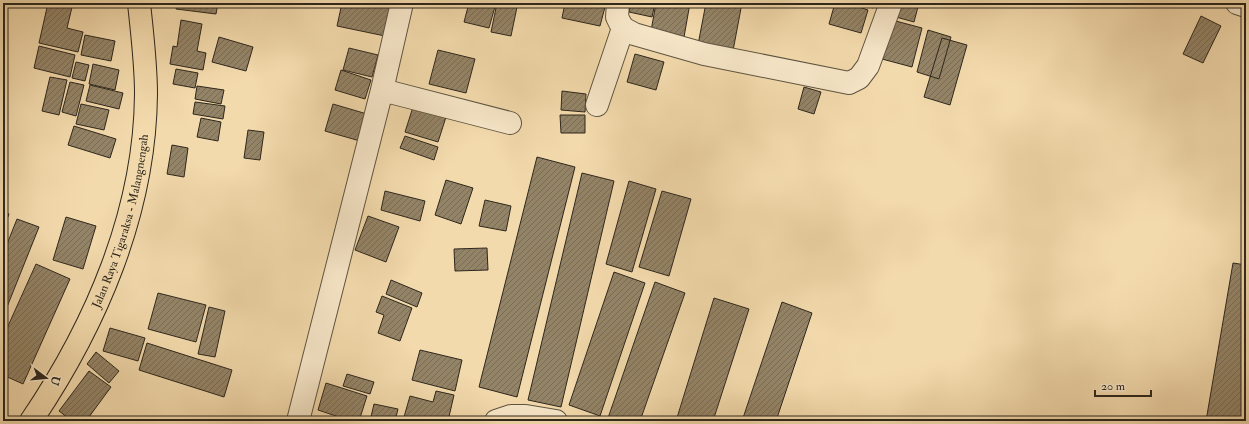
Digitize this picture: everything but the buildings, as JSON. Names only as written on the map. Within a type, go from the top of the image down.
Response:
[{"type":"main road","name":"Jalan Raya Tigaraksa - Malangnengah","points":[[31,421],[60,375],[88,323],[105,286],[125,229],[136,185],[144,131],[146,94],[145,61],[139,3]]},
{"type":"street","points":[[298,421],[382,90],[402,3]]},
{"type":"street","points":[[618,3],[617,17],[620,24],[623,28],[634,34],[704,54],[849,83],[859,78],[868,66],[891,3]]},
{"type":"street","points":[[1237,3],[1246,6]]},
{"type":"street","points":[[597,105],[623,28]]},
{"type":"street","points":[[382,90],[510,123]]},
{"type":"street","points":[[496,421],[511,416],[526,416],[556,421]]}]
